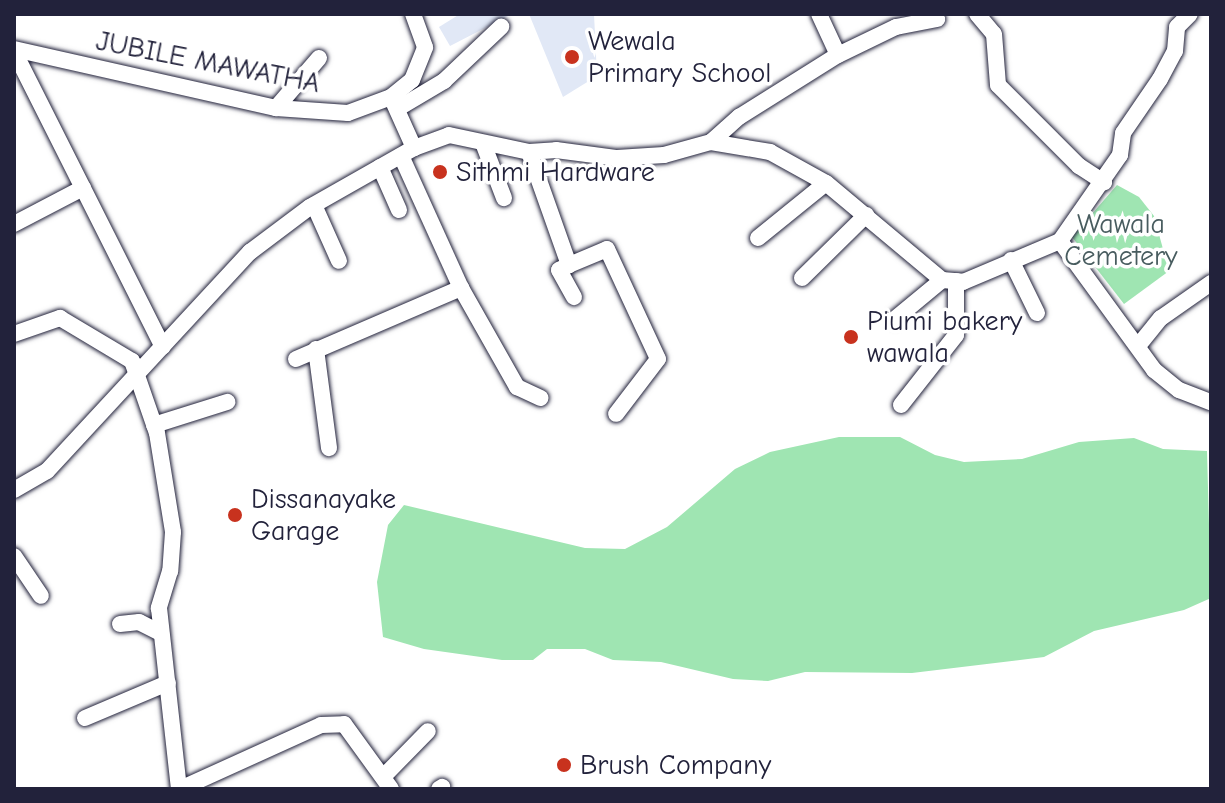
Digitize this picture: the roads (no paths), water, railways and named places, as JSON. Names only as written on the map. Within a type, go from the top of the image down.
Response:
[{"type":"street","points":[[413,14],[425,47],[424,61],[394,103],[407,152],[461,288],[517,387],[541,398]]},
{"type":"street","points":[[819,14],[838,55]]},
{"type":"street","points":[[977,14],[994,34],[998,85],[1079,166],[1104,182]]},
{"type":"street","points":[[895,319],[949,281],[1060,241],[1120,155],[1123,133],[1175,51],[1177,27],[1190,14]]},
{"type":"street","points":[[711,142],[739,117],[838,55],[896,27],[937,19]]},
{"type":"street","name":"JUBILE MAWATHA","points":[[14,50],[276,108],[348,113],[394,103],[444,81],[501,27]]},
{"type":"street","points":[[14,50],[163,347]]},
{"type":"street","points":[[276,108],[319,58]]},
{"type":"street","points":[[14,490],[47,471],[250,252],[314,205],[407,152],[449,135],[529,152],[556,150],[617,158],[664,155],[711,142],[770,152],[826,183],[949,281],[956,335],[901,405]]},
{"type":"street","points":[[483,143],[504,198]]},
{"type":"street","points":[[529,152],[569,265]]},
{"type":"street","points":[[380,167],[399,210]]},
{"type":"street","points":[[758,238],[826,183]]},
{"type":"street","points":[[14,224],[83,188]]},
{"type":"street","points":[[314,205],[339,261]]},
{"type":"street","points":[[802,278],[866,215]]},
{"type":"street","points":[[1060,241],[1154,370],[1179,390],[1211,402]]},
{"type":"street","points":[[574,297],[559,270],[607,249],[658,359],[616,414]]},
{"type":"street","points":[[1011,260],[1037,313]]},
{"type":"street","points":[[1138,346],[1161,318],[1211,283]]},
{"type":"street","points":[[296,359],[461,288]]},
{"type":"street","points":[[14,334],[60,318],[132,361],[154,425],[173,532],[170,571],[159,608],[180,789],[321,725],[344,724],[387,783],[428,731]]},
{"type":"street","points":[[316,349],[329,448]]},
{"type":"street","points":[[154,425],[227,402]]},
{"type":"street","points":[[14,556],[41,596]]},
{"type":"street","points":[[120,624],[139,622],[161,633]]},
{"type":"street","points":[[85,718],[168,683]]},
{"type":"place","name":"Wewala Primary School","points":[[572,57]]},
{"type":"place","name":"Sithmi Hardware","points":[[440,172]]},
{"type":"place","name":"Piumi bakery wawala","points":[[851,337]]},
{"type":"place","name":"Dissanayake Garage","points":[[235,515]]},
{"type":"place","name":"Brush Company","points":[[564,765]]},
{"type":"park label","name":"Wawala Cemetery","points":[[1121,240]]}]
